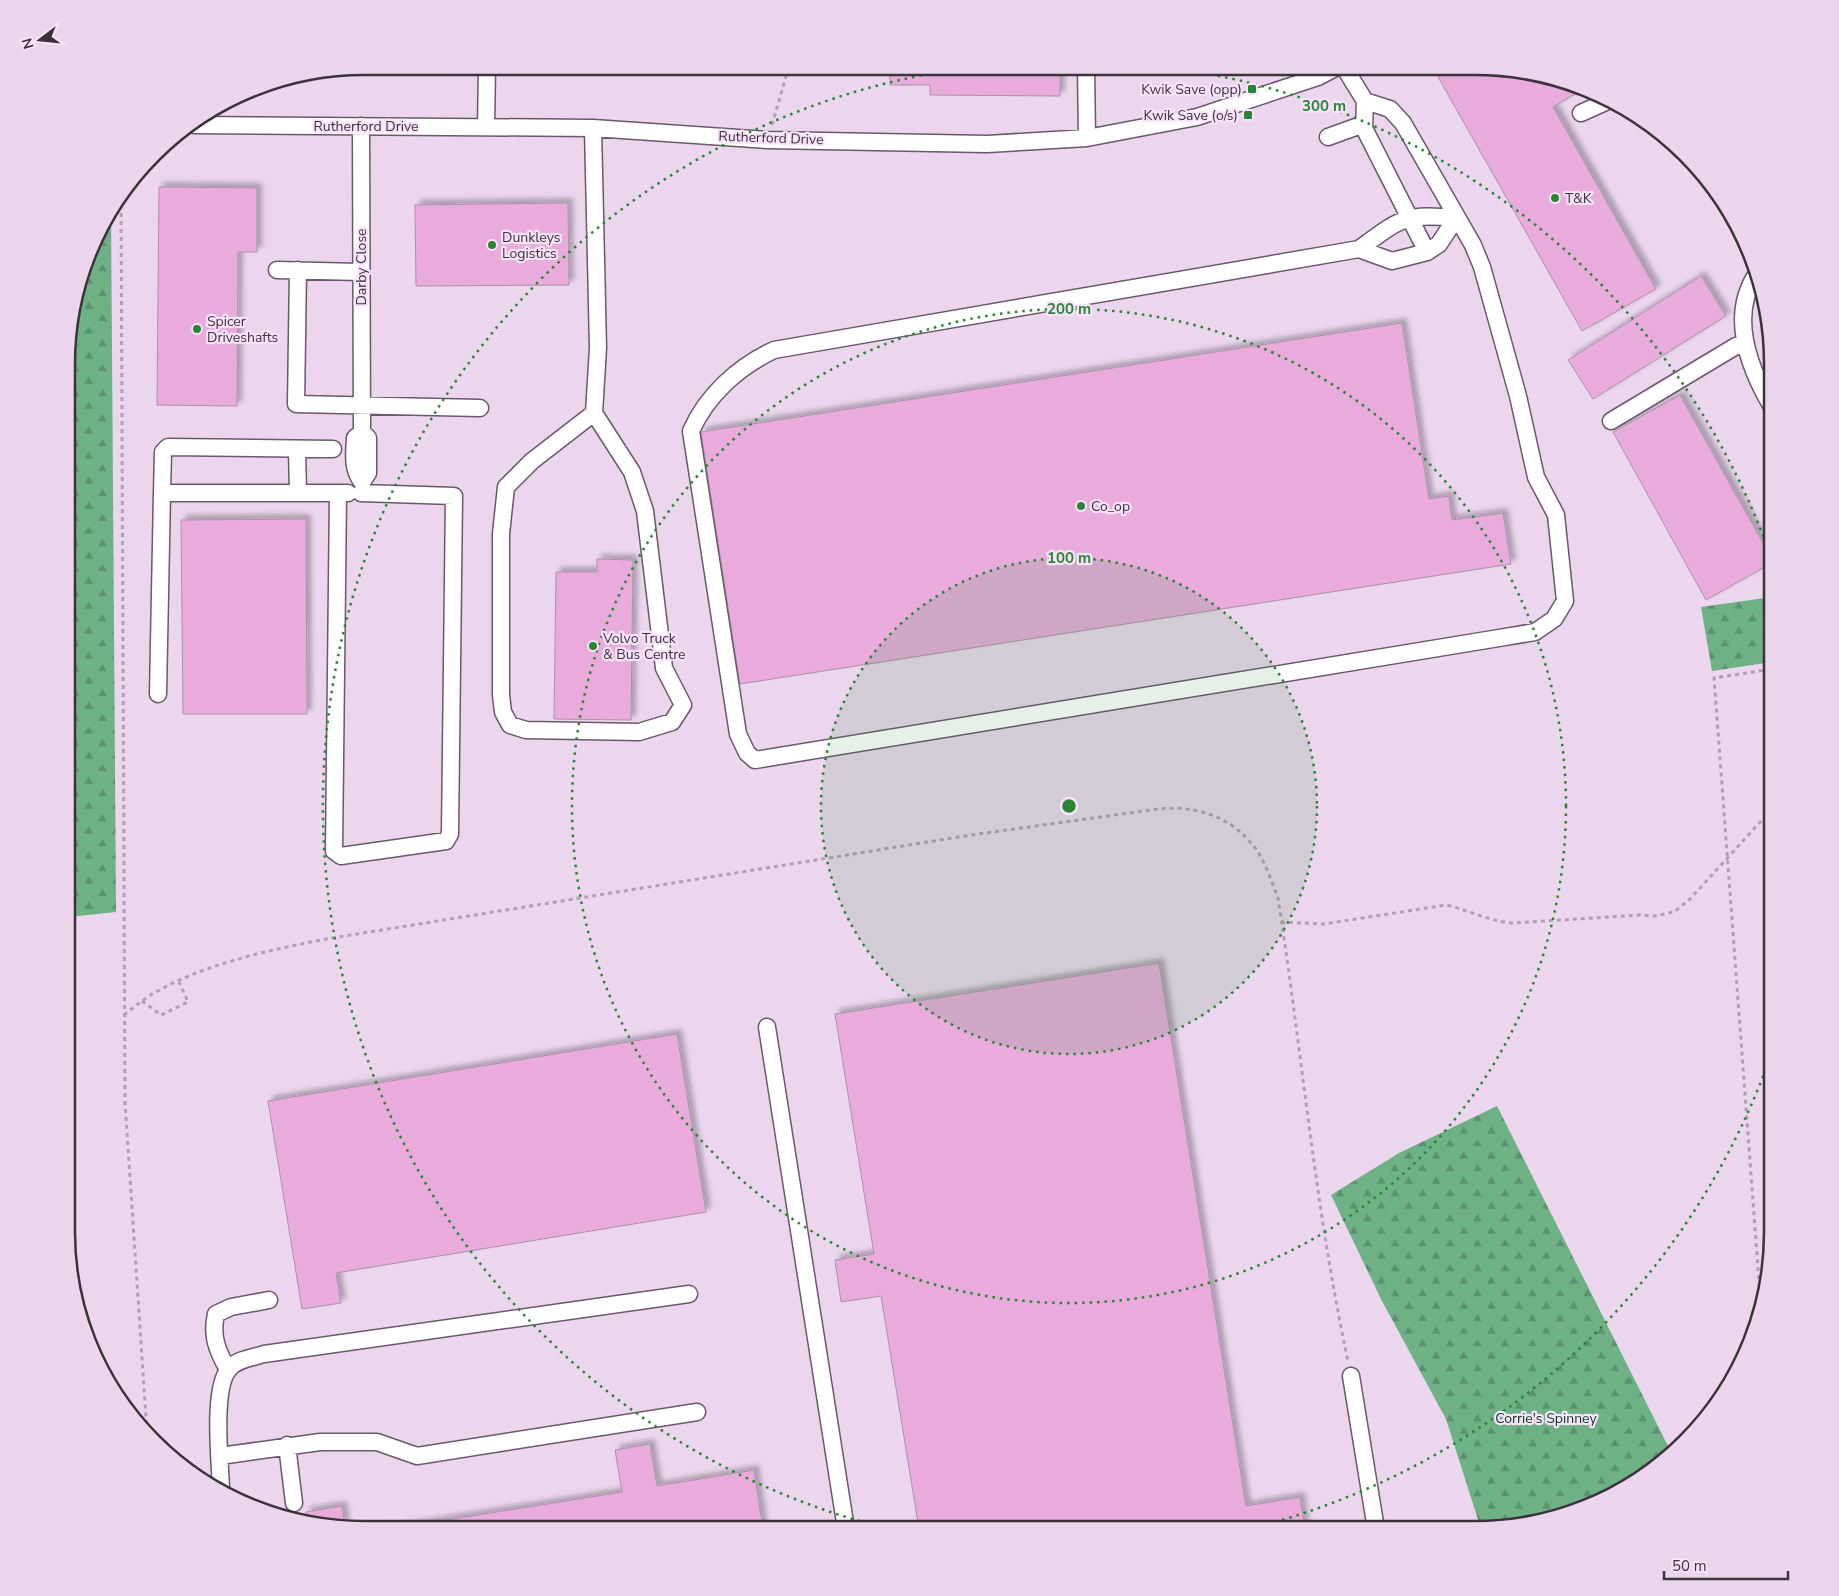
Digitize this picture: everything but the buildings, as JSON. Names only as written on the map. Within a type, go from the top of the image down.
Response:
[{"type":"street","points":[[486,127],[487,75]]},
{"type":"street","points":[[1086,75],[1087,138]]},
{"type":"street","name":"Rutherford Drive","points":[[202,125],[594,128],[767,140],[987,144],[1087,138],[1196,117],[1320,75]]},
{"type":"street","points":[[1349,75],[1365,101],[1364,124],[1427,252]]},
{"type":"street","points":[[1365,101],[1390,110],[1403,123],[1473,245],[1482,267],[1518,396],[1536,477],[1556,515],[1565,601],[1554,619],[1535,632],[1489,640],[755,760],[747,753],[738,734],[691,431],[698,414],[734,374],[754,359],[774,350],[1359,249],[1396,221],[1409,217],[1431,215],[1456,218]]},
{"type":"street","points":[[1581,113],[1601,104]]},
{"type":"street","points":[[1328,137],[1364,124]]},
{"type":"street","name":"Darby Close","points":[[361,126],[362,432],[368,438],[368,473],[361,488]]},
{"type":"street","points":[[594,128],[598,348],[594,413],[632,472],[645,510],[664,668],[683,705],[672,722],[639,732],[526,730],[510,725],[503,712],[501,696],[502,505],[506,487],[518,473],[594,413]]},
{"type":"street","points":[[1359,249],[1392,261],[1427,252],[1439,244],[1456,218]]},
{"type":"street","points":[[277,270],[360,272]]},
{"type":"street","points":[[298,270],[296,404],[404,408],[480,408]]},
{"type":"street","points":[[1752,283],[1749,288],[1744,319],[1744,345],[1757,380],[1764,393]]},
{"type":"street","points":[[1611,420],[1736,346],[1744,345]]},
{"type":"street","points":[[158,694],[163,452],[168,447],[333,449]]},
{"type":"street","points":[[297,449],[298,493]]},
{"type":"street","points":[[162,493],[338,493],[361,488],[454,496],[450,834],[446,841],[341,856],[334,851],[338,493]]},
{"type":"street","points":[[766,1027],[845,1521]]},
{"type":"street","points":[[221,1482],[219,1405],[222,1382],[228,1370],[238,1362],[264,1354],[689,1294]]},
{"type":"street","points":[[228,1370],[216,1348],[213,1329],[216,1314],[231,1307],[269,1300]]},
{"type":"street","points":[[1351,1376],[1375,1521]]},
{"type":"street","points":[[220,1456],[287,1445],[320,1442],[376,1442],[417,1456],[697,1412]]},
{"type":"street","points":[[287,1445],[294,1503]]},
{"type":"path","points":[[767,140],[786,75]]},
{"type":"path","points":[[121,209],[125,1102],[146,1421]]},
{"type":"path","points":[[1759,1283],[1714,678],[1764,669]]},
{"type":"path","points":[[124,1015],[142,1001],[178,982],[264,951],[332,938],[971,835],[1179,807],[1200,810],[1236,828],[1252,843],[1267,870],[1278,898],[1313,1163],[1335,1300],[1351,1376]]},
{"type":"path","points":[[1281,922],[1324,924],[1446,905],[1462,908],[1498,922],[1512,923],[1639,915],[1654,916],[1674,912],[1764,818]]},
{"type":"path","points":[[142,1001],[161,1015],[188,1002],[178,982]]},
{"type":"green space","points":[[111,225],[116,912],[75,916],[75,364],[77,326],[85,289],[90,271]]},
{"type":"green space","points":[[1764,598],[1764,663],[1712,671],[1701,607]]},
{"type":"green space","name":"Corrie's Spinney","points":[[1497,1106],[1668,1446],[1665,1449],[1651,1461],[1619,1482],[1568,1506],[1513,1519],[1478,1521],[1446,1419],[1382,1301],[1331,1195],[1399,1153]]},
{"type":"place","name":"Kwik Save (opp)","points":[[1252,89]]},
{"type":"place","name":"Kwik Save (o/s)","points":[[1248,115]]},
{"type":"place","name":"T&K","points":[[1555,198]]},
{"type":"place","name":"Dunkleys Logistics","points":[[492,245]]},
{"type":"place","name":"Spicer Driveshafts","points":[[197,329]]},
{"type":"place","name":"Co_op","points":[[1081,506]]},
{"type":"place","name":"Volvo Truck & Bus Centre","points":[[593,646]]}]
